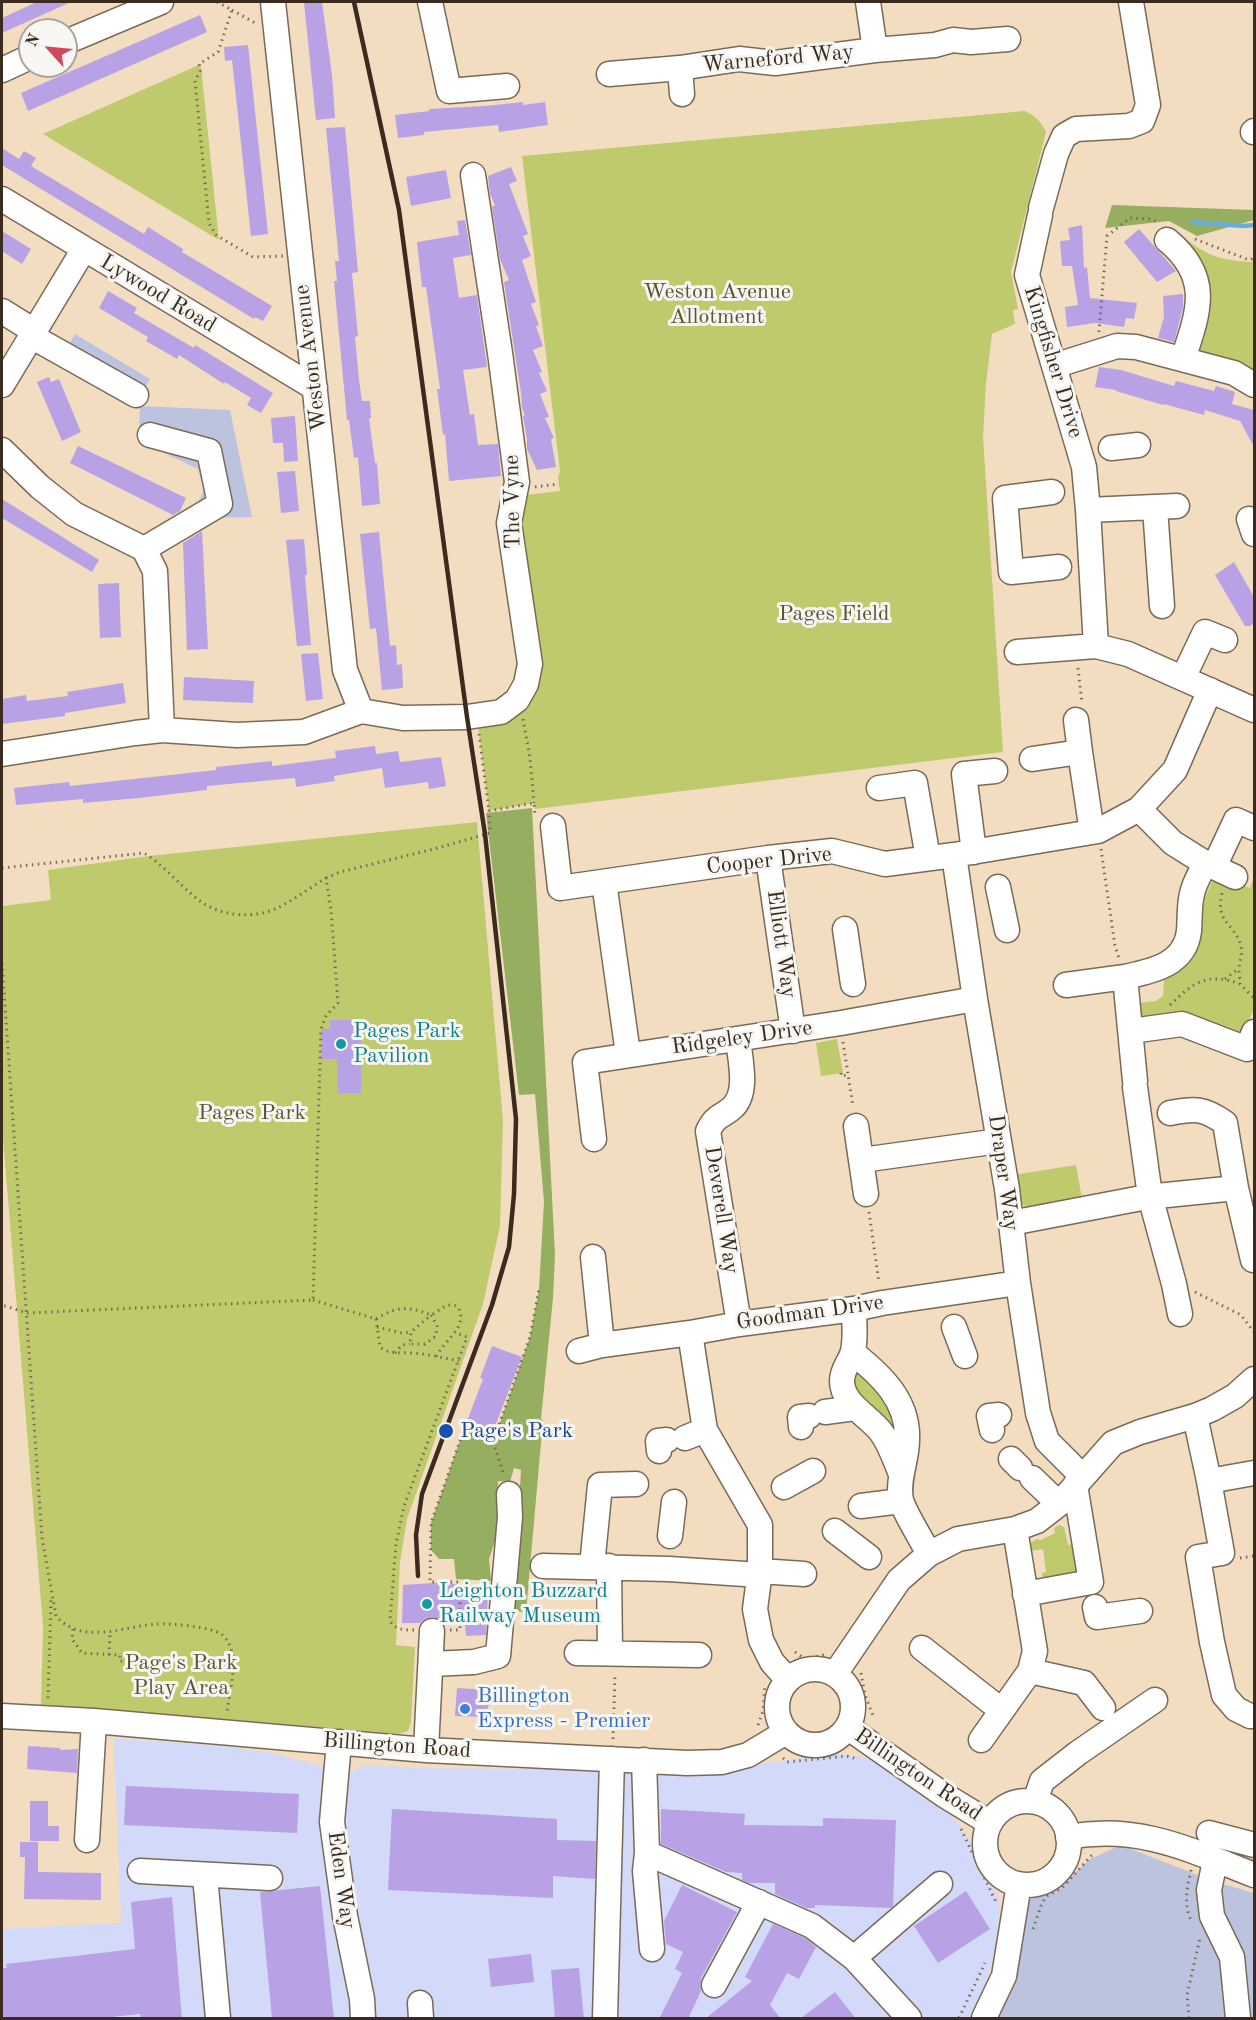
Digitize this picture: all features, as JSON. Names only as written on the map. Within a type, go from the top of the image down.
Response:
[{"type":"street","points":[[78,37],[161,2]]},
{"type":"street","name":"Weston Avenue","points":[[273,2],[345,670],[361,711]]},
{"type":"street","points":[[430,2],[438,93],[507,86]]},
{"type":"street","name":"Warneford Way","points":[[868,2],[875,50]]},
{"type":"street","name":"Kingfisher Drive","points":[[1096,646],[1074,565],[1073,495],[1084,467],[1096,450],[1054,366],[1027,275],[1056,154],[1064,136],[1076,129],[1129,126],[1142,121],[1148,105],[1131,2]]},
{"type":"street","name":"Warneford Way","points":[[609,74],[680,68],[739,59],[775,63],[935,45],[953,40],[971,42],[1008,39]]},
{"type":"street","points":[[2,70],[18,63]]},
{"type":"street","name":"Warneford Way","points":[[680,68],[682,94]]},
{"type":"street","name":"The Vyne","points":[[473,174],[517,482],[509,523],[530,664],[526,684],[517,700]]},
{"type":"street","name":"Lywood Road","points":[[2,199],[315,388]]},
{"type":"street","points":[[1172,233],[1179,250],[1192,268],[1199,288],[1195,324],[1183,359]]},
{"type":"street","points":[[2,385],[84,249]]},
{"type":"street","points":[[2,311],[33,333],[136,395]]},
{"type":"street","points":[[1054,366],[1117,346],[1136,347],[1234,373],[1254,385]]},
{"type":"street","points":[[144,549],[220,504],[209,451],[150,435]]},
{"type":"street","points":[[1096,450],[1138,445]]},
{"type":"street","points":[[2,450],[40,488],[74,514],[144,549],[154,571],[162,730]]},
{"type":"street","points":[[1074,565],[1011,572],[1005,498],[1073,495],[1166,507],[1162,606]]},
{"type":"street","points":[[1183,678],[1205,632],[1225,640]]},
{"type":"street","points":[[1017,652],[1096,646],[1128,654],[1254,710]]},
{"type":"street","name":"Cooper Drive","points":[[544,823],[561,888],[832,851],[885,864],[1098,831],[1139,809],[1175,770],[1210,690]]},
{"type":"street","points":[[2,754],[162,730],[237,735],[304,732],[361,711],[404,718],[467,717],[501,712],[517,700]]},
{"type":"street","points":[[1076,720],[1092,832]]},
{"type":"street","points":[[1032,759],[1080,752]]},
{"type":"street","points":[[995,771],[964,774],[973,852],[997,880],[1007,930]]},
{"type":"street","points":[[879,788],[915,783],[928,858]]},
{"type":"street","points":[[1139,809],[1173,843],[1221,870]]},
{"type":"street","points":[[1066,985],[1125,977],[1158,969],[1174,960],[1183,950],[1188,935],[1192,893],[1221,870],[1236,820],[1254,828]]},
{"type":"street","name":"Draper Way","points":[[973,852],[975,999],[999,1141],[1018,1283],[1011,1418],[1047,1441],[1079,1481]]},
{"type":"street","name":"Elliott Way","points":[[768,858],[793,1031]]},
{"type":"street","points":[[604,882],[628,1054]]},
{"type":"street","points":[[845,929],[852,1006]]},
{"type":"street","points":[[1125,977],[1135,1084],[1150,1196],[1180,1314]]},
{"type":"street","name":"Ridgeley Drive","points":[[594,1138],[585,1062],[793,1031],[852,1006],[975,999]]},
{"type":"street","points":[[1131,1031],[1182,1024],[1251,1041]]},
{"type":"street","name":"Deverell Way","points":[[738,1039],[742,1094],[732,1108],[715,1119],[708,1131],[739,1324]]},
{"type":"street","points":[[1170,1113],[1191,1109],[1210,1112],[1225,1123],[1236,1188],[1253,1260]]},
{"type":"street","points":[[856,1126],[866,1194]]},
{"type":"street","points":[[862,1160],[999,1141]]},
{"type":"street","points":[[1011,1223],[1150,1196],[1236,1188]]},
{"type":"street","name":"Goodman Drive","points":[[593,1257],[590,1348],[882,1303],[952,1310],[1018,1283]]},
{"type":"street","points":[[854,1309],[853,1353],[846,1364],[842,1383],[848,1399],[855,1408],[869,1418],[882,1433],[900,1474]]},
{"type":"street","points":[[952,1310],[965,1356]]},
{"type":"street","points":[[690,1333],[679,1440],[749,1506],[760,1525],[760,1573],[755,1609],[761,1640],[772,1662],[788,1680]]},
{"type":"street","points":[[853,1353],[895,1393],[900,1404],[908,1440],[900,1474],[902,1501],[929,1554]]},
{"type":"street","points":[[786,1732],[777,1711],[777,1700],[781,1689],[798,1673],[809,1669],[821,1669],[832,1663],[883,1568],[929,1554],[958,1539],[1015,1529],[1037,1521],[1059,1504],[1113,1443],[1140,1432],[1195,1416],[1235,1396],[1254,1379]]},
{"type":"street","points":[[812,1418],[855,1408]]},
{"type":"street","points":[[1195,1416],[1222,1553],[1198,1557],[1212,1642],[1224,1695],[1236,1709],[1254,1716]]},
{"type":"street","points":[[1021,1469],[1059,1504]]},
{"type":"street","points":[[749,1506],[813,1471]]},
{"type":"street","points":[[1209,1480],[1254,1473]]},
{"type":"street","points":[[1079,1481],[1097,1617],[1140,1611]]},
{"type":"street","points":[[613,1662],[600,1566],[600,1485],[636,1484]]},
{"type":"street","points":[[431,1664],[474,1662],[498,1656],[508,1541],[509,1494]]},
{"type":"street","points":[[861,1506],[902,1501]]},
{"type":"street","points":[[670,1552],[674,1502]]},
{"type":"street","points":[[981,1740],[1030,1671],[1035,1651],[1015,1529]]},
{"type":"street","points":[[835,1531],[883,1568]]},
{"type":"street","points":[[543,1566],[600,1566],[670,1552],[760,1573],[804,1574]]},
{"type":"street","points":[[1025,1594],[1093,1593]]},
{"type":"street","points":[[426,1749],[432,1631]]},
{"type":"street","points":[[922,1648],[1001,1710]]},
{"type":"street","points":[[578,1653],[613,1662],[660,1654],[699,1655]]},
{"type":"street","name":"Billington Road","points":[[2,1716],[94,1721],[426,1749],[612,1750],[644,1760],[687,1763],[723,1762],[748,1755],[786,1732],[806,1744],[818,1745],[839,1736],[847,1727],[852,1716],[853,1704],[850,1692],[832,1663]]},
{"type":"street","points":[[1030,1671],[1084,1683],[1103,1708]]},
{"type":"street","points":[[984,2019],[1004,1976],[1019,1884],[1047,1881],[1060,1870],[1068,1855],[1066,1824],[1048,1805],[1035,1801],[1042,1781],[1155,1700]]},
{"type":"street","points":[[87,1840],[94,1721]]},
{"type":"street","name":"Billington Road","points":[[847,1727],[944,1795],[990,1823]]},
{"type":"street","name":"Eden Way","points":[[339,1742],[332,1822],[345,1916],[362,1999],[363,2019]]},
{"type":"street","points":[[605,2019],[612,1750]]},
{"type":"street","points":[[644,1760],[647,1853],[645,1871],[652,1949]]},
{"type":"street","name":"Billington Road","points":[[1019,1884],[1002,1877],[992,1866],[986,1852],[985,1837],[990,1823],[998,1812],[1009,1804],[1035,1801]]},
{"type":"street","points":[[1068,1837],[1087,1833],[1119,1833],[1158,1838],[1254,1875]]},
{"type":"street","points":[[1209,1833],[1254,1845]]},
{"type":"street","points":[[647,1853],[812,1926],[854,1958],[909,2019]]},
{"type":"street","points":[[1215,1861],[1209,1890],[1212,1916],[1232,1957],[1238,2019]]},
{"type":"street","points":[[140,1871],[270,1878]]},
{"type":"street","points":[[205,1876],[218,2019]]},
{"type":"street","points":[[854,1958],[940,1884]]},
{"type":"street","points":[[714,1985],[759,1902]]},
{"type":"path","points":[[217,2],[232,10],[218,52],[199,64],[200,71],[195,81],[209,223],[216,235],[253,257],[299,256]]},
{"type":"path","points":[[1097,352],[1107,236],[1131,218],[1151,219],[1172,233],[1249,260],[1254,258]]},
{"type":"path","points":[[517,700],[522,710],[526,730],[534,803],[544,823]]},
{"type":"path","points":[[2,868],[144,853],[200,901],[212,908],[244,915],[275,909],[340,872],[434,849],[490,832],[478,726]]},
{"type":"path","points":[[489,811],[534,803]]},
{"type":"path","points":[[1221,870],[1221,912],[1241,944],[1240,984]]},
{"type":"path","points":[[314,1300],[321,1029],[326,1016],[338,1003],[331,910],[326,878]]},
{"type":"path","points":[[2,963],[42,1538],[56,1616],[64,1625],[73,1629],[110,1633],[158,1624],[209,1629],[219,1633],[226,1639],[233,1657],[226,1721]]},
{"type":"path","points":[[1166,1008],[1185,990],[1199,981],[1225,978],[1239,969]]},
{"type":"path","points":[[1225,978],[1240,984],[1254,998]]},
{"type":"path","points":[[852,1006],[848,1075],[856,1126]]},
{"type":"path","points":[[841,1073],[841,1076],[848,1075]]},
{"type":"path","points":[[866,1194],[882,1303]]},
{"type":"path","points":[[1174,1284],[1201,1294],[1241,1315],[1254,1332]]},
{"type":"path","points":[[509,1494],[493,1442],[531,1337],[539,1289]]},
{"type":"path","points":[[2,1305],[27,1313],[314,1300],[376,1318],[407,1307],[431,1315],[437,1326],[436,1336],[424,1344],[402,1345],[395,1353]]},
{"type":"path","points":[[377,1327],[402,1333],[411,1332],[448,1304],[458,1307],[461,1314],[457,1333],[444,1344],[436,1357]]},
{"type":"path","points":[[376,1318],[380,1347],[395,1353],[411,1353],[459,1361]]},
{"type":"path","points":[[410,1344],[411,1332]]},
{"type":"path","points":[[457,1333],[467,1336],[404,1506],[396,1544],[390,1621],[393,1626],[401,1629],[432,1631],[460,1630],[460,1582],[430,1582],[431,1524],[463,1431],[493,1442]]},
{"type":"path","points":[[48,1719],[51,1595]]},
{"type":"path","points":[[460,1626],[466,1625]]},
{"type":"path","points":[[73,1629],[72,1639],[82,1653],[120,1655],[120,1661],[232,1671]]},
{"type":"path","points":[[109,1655],[110,1633]]},
{"type":"path","points":[[795,1652],[805,1659],[832,1663]]},
{"type":"path","points":[[612,1750],[613,1662]]},
{"type":"path","points":[[861,1673],[865,1695],[874,1718]]},
{"type":"path","points":[[787,1762],[847,1756],[858,1760]]},
{"type":"path","points":[[953,1822],[961,1829],[970,1845],[997,1905]]},
{"type":"path","points":[[1042,1903],[1047,1896],[1062,1888],[1095,1852]]},
{"type":"path","points":[[1189,2019],[1187,1995],[1201,1940]]},
{"type":"path","points":[[959,2019],[988,1956]]},
{"type":"shaded area","points":[[75,334],[150,379],[136,403],[61,358]]},
{"type":"shaded area","points":[[140,406],[230,410],[252,517],[206,518],[197,505],[204,490],[198,469],[139,441]]},
{"type":"shaded area","points":[[114,1738],[223,1746],[272,1753],[330,1768],[352,1771],[367,1765],[422,1768],[692,1770],[742,1767],[833,1753],[868,1758],[896,1771],[955,1819],[976,1850],[999,1899],[1000,1931],[985,1986],[969,2018],[2,2018],[2,1929],[121,1923]]},
{"type":"shaded area","points":[[1121,1845],[1213,1881],[1254,1893],[1254,2018],[977,2018],[1020,1904],[1063,1884],[1090,1859]]},
{"type":"green space","points":[[201,64],[201,66],[219,240],[43,134]]},
{"type":"green space","points":[[1025,111],[1037,119],[1046,132],[1011,272],[1018,309],[1013,310],[1015,324],[992,334],[983,436],[1003,752],[535,809],[533,803],[489,811],[478,726],[539,663],[522,531],[526,495],[560,491],[558,477],[560,471],[522,156]]},
{"type":"green space","points":[[1112,205],[1254,210],[1254,220],[1197,236],[1169,221],[1105,228]]},
{"type":"green space","points":[[1181,235],[1198,248],[1223,259],[1254,262],[1254,376],[1189,351],[1197,327],[1177,238]]},
{"type":"green space","points":[[532,808],[555,1255],[526,1612],[513,1611],[521,1470],[514,1468],[510,1482],[498,1481],[497,1508],[503,1508],[503,1539],[495,1541],[489,1559],[491,1581],[456,1579],[454,1559],[439,1559],[431,1550],[431,1523],[464,1429],[494,1440],[530,1337],[539,1289],[544,1202],[535,1094],[519,1095],[486,813]]},
{"type":"green space","name":"Pages Park","points":[[477,822],[503,1121],[500,1226],[483,1304],[407,1519],[400,1562],[396,1645],[415,1647],[411,1722],[408,1731],[398,1734],[41,1705],[43,1626],[2,1126],[2,906],[51,900],[48,870],[149,856]]},
{"type":"green space","points":[[1254,877],[1254,1009],[1241,1040],[1141,1025],[1137,1003],[1156,1001],[1163,996],[1164,981],[1201,925],[1205,897],[1212,882],[1215,881],[1237,890],[1240,884],[1250,888]]},
{"type":"green space","points":[[837,1039],[843,1073],[821,1076],[816,1043]]},
{"type":"green space","points":[[1076,1165],[1082,1199],[1029,1208],[1021,1203],[1013,1175]]},
{"type":"green space","points":[[859,1366],[890,1400],[900,1448],[852,1391],[851,1371]]},
{"type":"green space","points":[[1059,1525],[1064,1527],[1068,1545],[1079,1543],[1080,1572],[1050,1577],[1048,1581],[1035,1580],[1043,1579],[1042,1573],[1046,1572],[1043,1549],[1030,1551],[1029,1544],[1055,1533],[1054,1528]]},
{"type":"building","points":[[37,2],[71,2],[35,18],[18,18],[18,26],[2,33],[2,18]]},
{"type":"building","points":[[304,2],[322,2],[332,75],[335,118],[316,120]]},
{"type":"building","points":[[200,15],[207,32],[28,111],[21,93],[55,78],[78,78],[78,68]]},
{"type":"building","points":[[248,45],[268,234],[251,236],[232,60],[225,61],[224,47]]},
{"type":"building","points":[[523,102],[523,105],[545,102],[548,125],[499,132],[498,125],[424,132],[424,135],[398,138],[395,115],[429,111],[429,109]]},
{"type":"building","points":[[345,127],[358,272],[352,273],[358,336],[355,337],[362,401],[370,401],[371,418],[369,418],[375,463],[377,463],[380,504],[362,506],[358,457],[354,458],[349,420],[347,420],[334,281],[337,281],[335,261],[339,261],[326,128]]},
{"type":"building","points":[[2,148],[19,159],[24,151],[36,158],[31,166],[144,234],[148,227],[183,249],[182,252],[272,306],[263,321],[255,317],[254,319],[2,165]]},
{"type":"building","points":[[511,167],[517,181],[509,184],[528,234],[523,236],[531,256],[522,260],[536,302],[531,304],[539,325],[536,326],[543,346],[533,350],[547,391],[540,394],[549,417],[545,418],[554,438],[551,439],[556,467],[537,470],[527,449],[523,416],[525,415],[522,408],[504,282],[509,280],[500,259],[492,207],[495,205],[490,194],[488,176]]},
{"type":"building","points":[[446,170],[451,198],[411,206],[406,177]]},
{"type":"building","points":[[465,220],[471,255],[453,258],[459,298],[477,295],[487,367],[463,370],[470,415],[474,414],[478,445],[498,444],[501,476],[449,481],[445,434],[443,435],[437,389],[440,389],[426,287],[422,287],[417,242],[459,235],[457,221]]},
{"type":"building","points":[[1082,225],[1084,268],[1087,267],[1090,298],[1137,303],[1134,319],[1126,318],[1124,327],[1095,323],[1067,327],[1065,307],[1078,305],[1072,266],[1062,266],[1060,241],[1070,240],[1068,228]]},
{"type":"building","points":[[1139,229],[1176,271],[1157,282],[1124,242]]},
{"type":"building","points":[[2,231],[31,249],[22,264],[2,251]]},
{"type":"building","points":[[108,291],[137,308],[134,313],[194,348],[195,345],[273,393],[261,413],[247,405],[251,398],[225,382],[224,384],[179,355],[177,359],[146,341],[148,337],[99,308]]},
{"type":"building","points":[[1183,294],[1183,308],[1174,342],[1158,338],[1164,317],[1163,296]]},
{"type":"building","points":[[1099,367],[1121,370],[1174,386],[1176,381],[1214,391],[1216,386],[1235,392],[1232,404],[1254,410],[1254,447],[1240,421],[1205,410],[1204,415],[1116,390],[1095,387]]},
{"type":"building","points":[[49,377],[51,382],[59,379],[81,432],[62,441],[37,382]]},
{"type":"building","points":[[295,416],[298,461],[284,462],[283,443],[273,443],[271,418]]},
{"type":"building","points":[[78,446],[186,498],[180,511],[173,515],[70,463]]},
{"type":"building","points":[[295,471],[299,511],[281,513],[277,472]]},
{"type":"building","points":[[2,499],[99,560],[92,572],[2,518]]},
{"type":"building","points":[[202,531],[208,649],[187,650],[183,543]]},
{"type":"building","points":[[379,532],[390,646],[396,645],[397,665],[402,664],[403,688],[382,690],[376,628],[370,629],[360,534]]},
{"type":"building","points":[[304,539],[311,645],[297,646],[286,540]]},
{"type":"building","points":[[1234,562],[1254,597],[1254,623],[1250,626],[1245,626],[1215,575]]},
{"type":"building","points":[[119,583],[121,637],[100,638],[98,584]]},
{"type":"building","points":[[318,653],[323,699],[306,701],[301,654]]},
{"type":"building","points":[[184,677],[254,681],[253,703],[183,700]]},
{"type":"building","points":[[123,683],[126,703],[65,713],[65,716],[2,724],[2,699],[26,695],[27,701],[68,696],[67,692]]},
{"type":"building","points":[[375,746],[376,754],[398,751],[400,762],[441,757],[446,786],[429,789],[428,782],[385,788],[382,768],[334,776],[335,781],[296,787],[295,778],[207,786],[207,790],[139,798],[83,803],[83,799],[16,805],[14,788],[69,782],[70,786],[216,770],[216,767],[272,761],[272,766],[336,758],[335,751]]},
{"type":"building","name":"Pages Park Pavilion","points":[[330,1020],[361,1020],[361,1093],[338,1093],[337,1059],[321,1059],[321,1029],[330,1029]]},
{"type":"building","points":[[492,1346],[522,1357],[490,1439],[464,1429],[483,1379],[480,1378]]},
{"type":"building","points":[[448,1582],[457,1585],[457,1592],[488,1591],[486,1635],[466,1636],[465,1623],[444,1623],[433,1617],[426,1618],[420,1623],[402,1623],[403,1585]]},
{"type":"building","points":[[457,1688],[490,1690],[487,1717],[455,1716]]},
{"type":"building","points":[[28,1746],[60,1748],[60,1750],[78,1749],[77,1773],[27,1769]]},
{"type":"building","points":[[126,1786],[299,1794],[297,1833],[124,1825]]},
{"type":"building","points":[[30,1801],[48,1801],[48,1826],[59,1826],[59,1841],[30,1841]]},
{"type":"building","points":[[392,1809],[557,1819],[557,1840],[596,1841],[595,1879],[553,1876],[553,1898],[388,1890]]},
{"type":"building","points":[[661,1809],[745,1814],[744,1825],[823,1826],[823,1818],[896,1820],[893,1906],[891,1908],[815,1905],[815,1908],[806,1908],[775,1894],[775,1883],[749,1883],[742,1880],[742,1873],[726,1872],[661,1844]]},
{"type":"building","points":[[20,1842],[38,1842],[38,1872],[101,1873],[101,1900],[24,1899],[25,1857],[20,1857]]},
{"type":"building","points":[[682,1885],[737,1912],[701,1978],[701,1991],[688,2019],[659,2019],[682,1973],[675,1969],[683,1952],[666,1944],[664,1921]]},
{"type":"building","points":[[320,1886],[334,2019],[272,2019],[260,1892]]},
{"type":"building","points":[[966,1891],[990,1929],[938,1963],[914,1926]]},
{"type":"building","points":[[172,1897],[182,2019],[141,2019],[140,2014],[93,2019],[2,2019],[2,1968],[7,1968],[6,1964],[135,1949],[131,1902]]},
{"type":"building","points":[[773,1924],[805,1938],[816,1947],[799,1979],[787,1973],[770,2005],[781,2019],[705,2019],[752,1981],[745,1977]]},
{"type":"building","points":[[531,1954],[534,1982],[491,1987],[488,1959]]},
{"type":"building","points":[[579,1968],[584,2019],[555,2019],[551,1970]]},
{"type":"building","points":[[835,1992],[856,2019],[800,2019]]},
{"type":"waterway","points":[[1193,222],[1254,225]]},
{"type":"railway","points":[[354,2],[399,210],[467,717],[485,834],[516,1119],[514,1194],[509,1247],[492,1305],[422,1494],[416,1535],[418,1576]]},
{"type":"place","name":"Pages Park Pavilion","points":[[341,1044]]},
{"type":"place","name":"Page's Park","points":[[446,1431]]},
{"type":"place","name":"Leighton Buzzard Railway Museum","points":[[427,1604]]},
{"type":"place","name":"Billington Express - Premier","points":[[465,1709]]},
{"type":"park label","name":"Weston Avenue Allotment","points":[[717,304]]},
{"type":"park label","name":"Pages Field","points":[[834,614]]},
{"type":"park label","name":"Page's Park Play Area","points":[[181,1676]]}]
